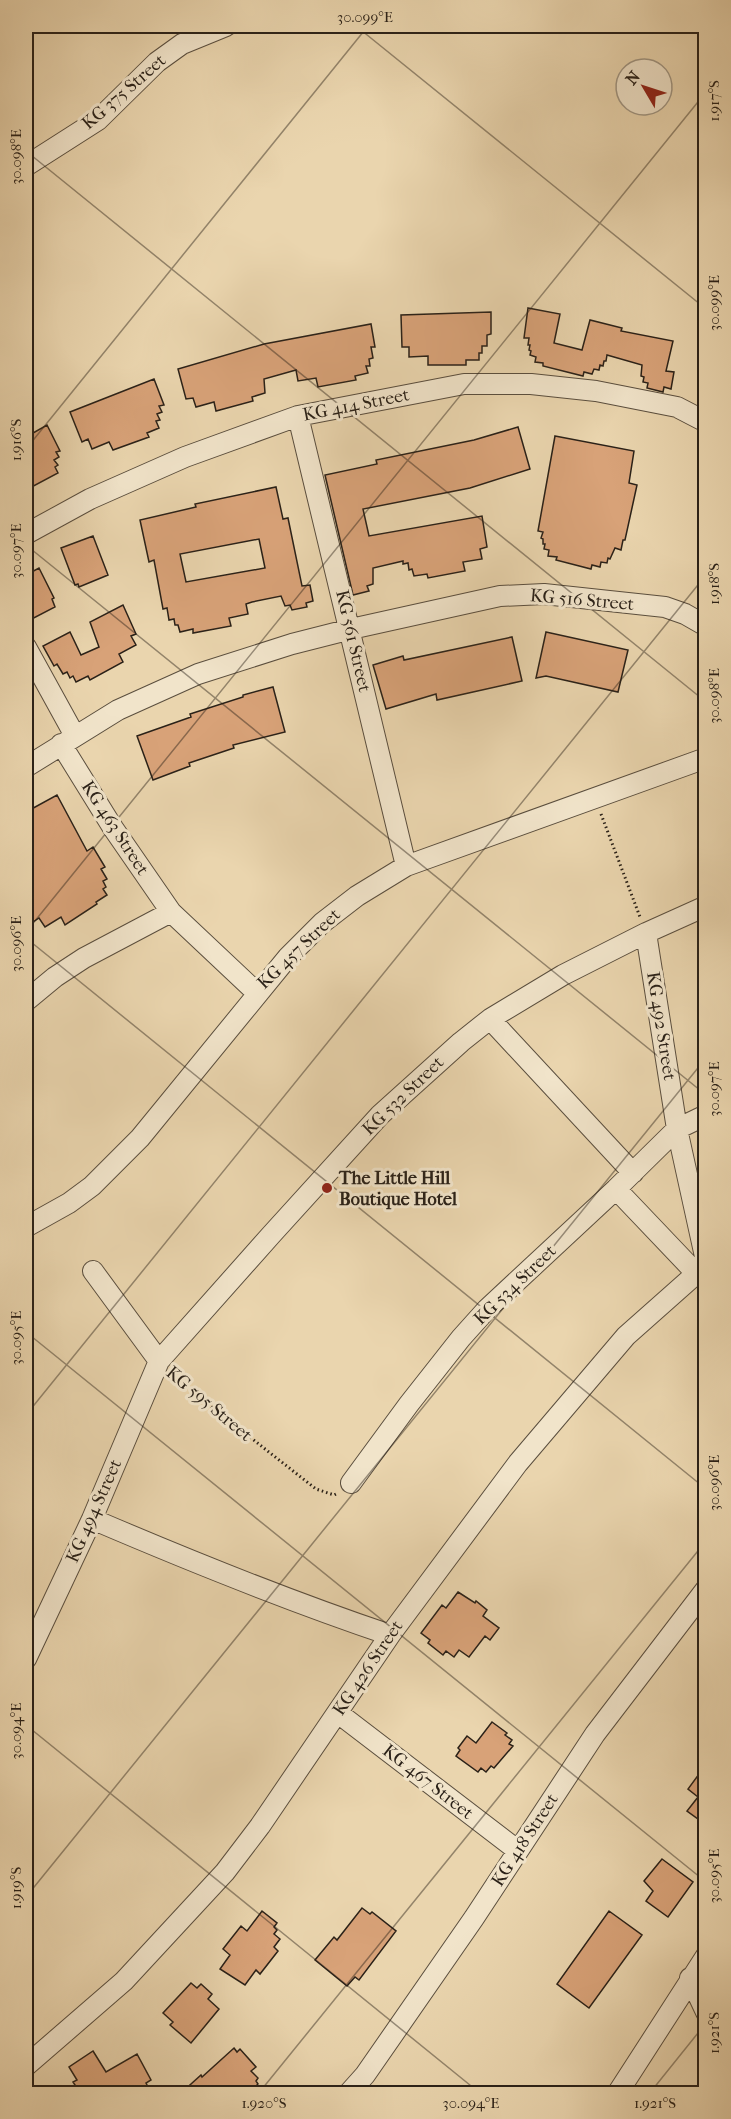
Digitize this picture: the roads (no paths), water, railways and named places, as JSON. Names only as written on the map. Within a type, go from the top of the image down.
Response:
[{"type":"street","name":"KG 375 Street","points":[[26,166],[98,120],[157,62],[182,44],[226,26]]},
{"type":"street","name":"KG 414 Street","points":[[26,534],[90,499],[185,456],[298,416],[464,384],[531,384],[596,392],[677,407],[705,422]]},
{"type":"street","name":"KG 561 Street","points":[[298,416],[351,629],[406,866]]},
{"type":"street","name":"KG 516 Street","points":[[26,766],[118,710],[198,674],[292,644],[500,596],[544,594],[665,608],[686,614],[705,626]]},
{"type":"street","name":"KG 463 Street","points":[[26,647],[68,740],[113,828],[171,912]]},
{"type":"street","name":"KG 457 Street","points":[[171,912],[257,993],[322,923],[357,896],[406,866],[705,758]]},
{"type":"street","name":"KG 532 Street","points":[[159,1361],[380,1115],[461,1042],[490,1019],[563,975],[705,906]]},
{"type":"street","points":[[26,1001],[55,977],[84,958],[171,912]]},
{"type":"street","name":"KG 492 Street","points":[[646,933],[677,1129],[702,1266]]},
{"type":"street","points":[[26,1227],[50,1216],[77,1198],[140,1138],[257,993]]},
{"type":"street","points":[[490,1019],[633,1173]]},
{"type":"street","name":"KG 534 Street","points":[[351,1483],[408,1404],[487,1309],[677,1129],[705,1115]]},
{"type":"street","points":[[616,1189],[702,1266]]},
{"type":"street","name":"KG 426 Street","points":[[26,2066],[124,1981],[225,1872],[260,1826],[390,1635],[518,1463],[626,1336],[702,1266]]},
{"type":"street","name":"KG 595 Street","points":[[93,1271],[159,1361]]},
{"type":"street","name":"KG 494 Street","points":[[26,1659],[92,1519],[159,1361]]},
{"type":"street","points":[[92,1519],[208,1568],[330,1615],[390,1635]]},
{"type":"street","name":"KG 418 Street","points":[[348,2094],[412,2007],[595,1734],[705,1589]]},
{"type":"street","name":"KG 467 Street","points":[[338,1713],[517,1850]]},
{"type":"street","points":[[617,2094],[705,1956]]},
{"type":"street","points":[[690,1978],[705,2012]]},
{"type":"place","name":"The Little Hill Boutique Hotel","points":[[327,1188]]}]
